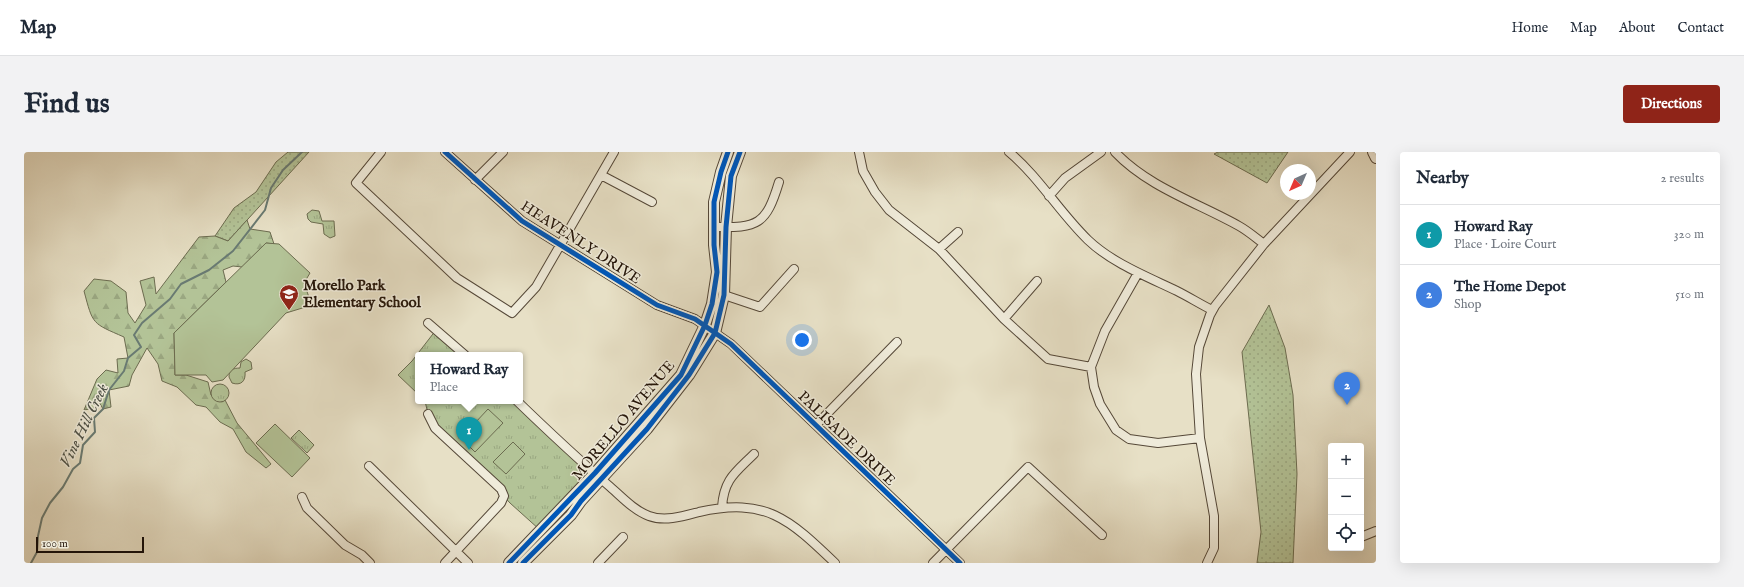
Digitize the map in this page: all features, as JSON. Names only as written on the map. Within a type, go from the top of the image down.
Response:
[{"type":"street","points":[[381,152],[356,183],[457,278],[512,313],[536,287],[614,152]]},
{"type":"street","name":"HEAVENLY DRIVE","points":[[445,152],[522,220],[656,305],[696,319],[715,333]]},
{"type":"street","points":[[475,180],[503,152]]},
{"type":"street","name":"MORELLO AVENUE","points":[[523,563],[571,515],[598,476],[681,375],[705,326],[712,304],[717,272],[714,245],[714,202],[721,172],[728,152]]},
{"type":"street","name":"MORELLO AVENUE","points":[[509,563],[647,429],[685,381],[715,333],[724,295],[726,227],[731,176],[740,152]]},
{"type":"street","points":[[859,152],[863,171],[889,210],[939,249],[1004,319],[1048,359],[1091,367]]},
{"type":"street","points":[[1009,152],[1049,196],[1062,213],[1099,250],[1138,273],[1179,292],[1212,310]]},
{"type":"street","points":[[1049,196],[1065,178],[1101,152]]},
{"type":"street","points":[[1115,152],[1128,166],[1154,182],[1241,227],[1264,244]]},
{"type":"street","points":[[1207,563],[1214,548],[1214,516],[1200,438],[1196,374],[1199,347],[1212,310],[1264,244],[1350,152]]},
{"type":"street","points":[[1373,152],[1376,158]]},
{"type":"street","points":[[601,175],[652,202]]},
{"type":"street","points":[[714,227],[755,224],[763,218],[773,202],[779,182]]},
{"type":"street","points":[[939,249],[958,232]]},
{"type":"street","points":[[724,295],[760,307],[794,270]]},
{"type":"street","points":[[1138,273],[1105,331],[1091,367],[1094,387],[1100,404],[1116,430],[1129,439],[1158,443],[1200,438]]},
{"type":"street","points":[[1004,319],[1037,281]]},
{"type":"street","points":[[428,324],[461,352]]},
{"type":"street","name":"PALISADE DRIVE","points":[[715,333],[731,344],[960,563]]},
{"type":"street","points":[[816,425],[897,342]]},
{"type":"street","points":[[520,404],[598,476],[632,505],[649,516],[673,518],[722,507],[743,507],[763,511],[785,520],[807,537],[835,563]]},
{"type":"street","points":[[428,414],[435,428],[501,488],[504,496],[501,503],[445,563]]},
{"type":"street","points":[[722,507],[723,492],[729,479],[754,454]]},
{"type":"street","points":[[369,466],[468,563]]},
{"type":"street","points":[[933,563],[1028,467],[1102,535]]},
{"type":"street","points":[[302,497],[307,508],[345,545],[362,555],[370,563]]},
{"type":"street","points":[[1364,535],[1376,531]]},
{"type":"street","points":[[598,563],[623,538]]},
{"type":"green space","points":[[288,152],[309,152],[228,241],[215,236],[234,208],[256,192],[276,162]]},
{"type":"green space","points":[[1218,152],[1288,152],[1267,183],[1214,154]]},
{"type":"green space","points":[[312,210],[319,211],[322,221],[334,221],[335,236],[330,238],[324,234],[323,224],[311,222],[308,219],[307,214]]},
{"type":"green space","points":[[247,220],[250,229],[270,232],[274,244],[266,243],[242,267],[233,266],[223,270],[226,282],[174,333],[175,375],[186,375],[208,382],[211,395],[222,402],[225,400],[237,423],[271,464],[266,468],[246,452],[233,429],[220,422],[206,407],[196,405],[177,387],[162,381],[158,364],[147,348],[132,375],[129,386],[109,390],[111,407],[103,409],[98,400],[95,408],[84,410],[97,379],[106,370],[118,373],[117,359],[128,358],[124,337],[106,329],[95,322],[92,317],[84,291],[94,279],[111,281],[126,292],[128,313],[135,323],[146,305],[140,281],[154,277],[156,294],[199,237],[215,236],[228,241]]},
{"type":"green space","points":[[266,243],[279,244],[310,273],[304,283],[311,303],[309,306],[286,313],[223,380],[212,382],[206,375],[175,375],[174,333]]},
{"type":"green space","points":[[1269,305],[1285,348],[1293,395],[1297,474],[1293,563],[1257,563],[1261,532],[1242,352]]},
{"type":"green space","points":[[436,330],[462,352],[419,352]]},
{"type":"green space","points":[[415,357],[415,391],[398,375]]},
{"type":"green space","points":[[246,359],[251,362],[252,369],[245,372],[245,378],[242,382],[238,384],[232,383],[229,377],[231,371],[233,369],[240,368],[241,362]]},
{"type":"green space","points":[[220,384],[226,387],[229,393],[226,399],[220,402],[214,399],[211,393],[214,387]]},
{"type":"green space","points":[[426,404],[520,404],[595,473],[540,530],[510,503],[428,414]]},
{"type":"green space","points":[[488,409],[503,423],[475,452],[461,438]]},
{"type":"green space","points":[[275,424],[310,458],[292,477],[256,443]]},
{"type":"green space","points":[[299,430],[314,445],[307,453],[291,438]]},
{"type":"green space","points":[[513,442],[525,454],[506,474],[493,462]]},
{"type":"waterway","name":"Vine Hill Creek","points":[[31,563],[37,552],[38,536],[42,518],[50,503],[63,487],[73,469],[80,463],[83,445],[95,432],[94,418],[103,409],[109,390],[124,371],[128,358],[141,347],[134,335],[142,323],[170,299],[181,284],[209,270],[233,251],[265,210],[271,188],[283,170],[302,152]]},
{"type":"cycle path","points":[[445,152],[522,221],[657,305],[695,319],[731,344],[960,563]]},
{"type":"cycle path","points":[[509,563],[595,473],[681,375],[705,325],[712,304],[717,272],[714,245],[714,202],[721,172],[728,152]]},
{"type":"cycle path","points":[[523,563],[571,515],[581,501],[647,429],[689,375],[715,333],[724,295],[726,227],[731,176],[740,152]]},
{"type":"place","name":"Morello Park Elementary School","points":[[289,311]]},
{"type":"place","name":"The Home Depot","points":[[1347,405]]},
{"type":"place","name":"Howard Ray","points":[[469,450]]}]
